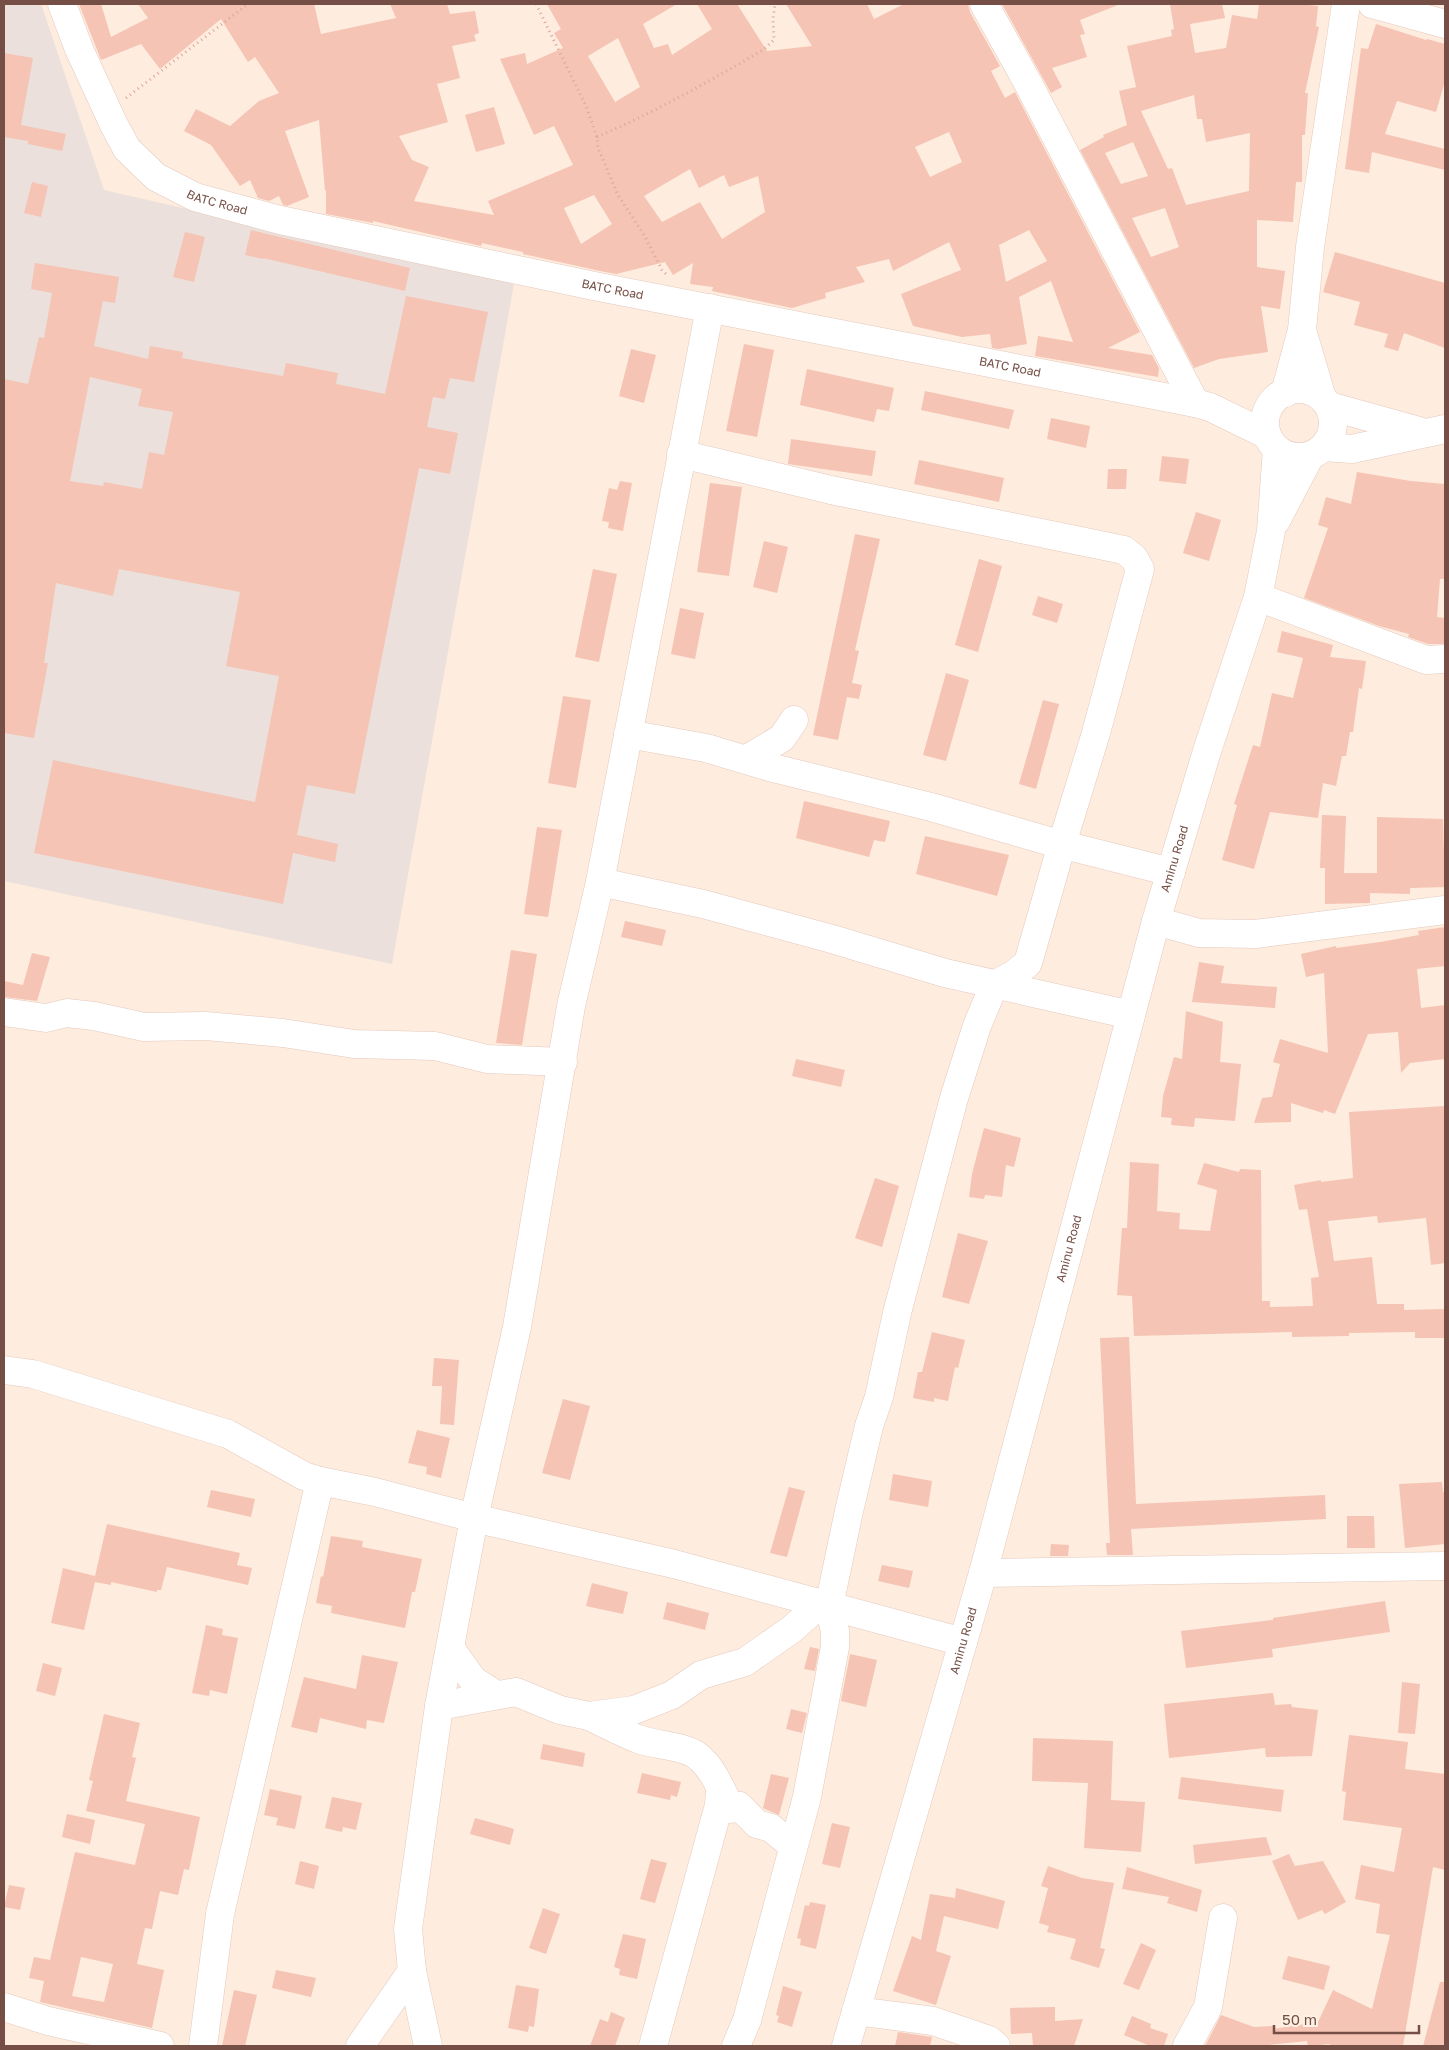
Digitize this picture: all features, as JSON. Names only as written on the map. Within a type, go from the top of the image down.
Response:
[{"type":"street","name":"BATC Road","points":[[62,4],[79,49],[127,149],[156,177],[195,197],[280,220],[704,307],[1202,405],[1272,442]]},
{"type":"street","points":[[984,4],[1202,405],[1278,399],[1294,390],[1304,390],[1314,393],[1325,402],[1434,431]]},
{"type":"street","points":[[1346,4],[1310,247],[1302,330],[1278,399],[1266,420],[1272,442],[1287,455],[1298,457],[1317,451],[1352,449],[1434,431]]},
{"type":"street","points":[[1372,4],[1445,24]]},
{"type":"street","points":[[428,2046],[412,1971],[408,1929],[440,1706],[474,1518],[517,1327],[571,1006],[600,882],[681,454],[704,307]]},
{"type":"street","points":[[1271,531],[1317,451],[1330,438],[1333,427],[1332,416],[1325,402],[1302,330]]},
{"type":"street","name":"Aminu Road","points":[[846,2046],[984,1573],[1156,921],[1207,750],[1258,597],[1271,531],[1272,442]]},
{"type":"street","points":[[681,454],[831,490],[1124,550],[1134,558],[1140,568],[1096,733],[1028,963],[994,985],[954,1098],[897,1313],[879,1397],[869,1426],[825,1605],[835,1631],[835,1647],[807,1797],[747,2020],[736,2046]]},
{"type":"street","points":[[1258,597],[1426,660],[1445,659]]},
{"type":"street","points":[[747,759],[782,738],[794,720]]},
{"type":"street","points":[[628,734],[706,748],[773,768],[1171,872]]},
{"type":"street","points":[[600,882],[703,904],[832,939],[945,973],[1131,1015]]},
{"type":"street","points":[[1156,921],[1199,933],[1255,934],[1445,910]]},
{"type":"street","points":[[4,1012],[46,1018],[67,1013],[94,1016],[144,1028],[206,1026],[283,1033],[354,1044],[435,1046],[487,1059],[563,1062]]},
{"type":"street","points":[[4,1370],[33,1374],[228,1434],[304,1476],[320,1481],[375,1492],[474,1518],[674,1564],[963,1642]]},
{"type":"street","points":[[203,2046],[220,1914],[320,1481]]},
{"type":"street","points":[[984,1573],[1445,1566]]},
{"type":"street","points":[[588,1716],[634,1710],[672,1695],[701,1675],[745,1662],[825,1605]]},
{"type":"street","points":[[450,1648],[473,1680],[496,1695]]},
{"type":"street","points":[[440,1706],[516,1692],[560,1710],[588,1716],[638,1739],[690,1752],[700,1757],[709,1768],[723,1801],[653,2046]]},
{"type":"street","points":[[723,1801],[739,1806],[757,1824],[771,1828],[793,1846]]},
{"type":"street","points":[[1187,2046],[1208,2007],[1223,1918]]},
{"type":"street","points":[[360,2046],[412,1971]]},
{"type":"street","points":[[4,2007],[48,2021],[160,2046]]},
{"type":"street","points":[[856,2011],[933,2021],[989,2040],[996,2046]]},
{"type":"path","points":[[108,112],[248,4]]},
{"type":"path","points":[[536,4],[586,106],[597,137],[598,148],[618,195],[644,235],[662,270],[704,307]]},
{"type":"path","points":[[597,137],[666,105],[763,50],[774,40],[773,20],[775,4]]},
{"type":"shaded area","points":[[4,4],[41,4],[104,190],[514,284],[392,964],[4,881]]},
{"type":"building","points":[[79,4],[101,4],[111,37],[148,18],[138,4],[314,4],[321,34],[396,18],[390,4],[447,4],[450,14],[475,11],[479,33],[474,35],[476,41],[452,46],[460,78],[437,84],[448,122],[399,136],[412,160],[429,167],[414,201],[494,215],[488,201],[573,165],[554,126],[534,135],[500,59],[525,53],[527,64],[563,48],[554,33],[561,29],[547,4],[677,4],[643,24],[654,48],[668,44],[672,55],[712,29],[697,4],[737,4],[767,51],[812,46],[786,4],[867,4],[874,19],[904,4],[968,4],[970,12],[1000,66],[991,71],[1005,98],[1015,92],[1140,332],[1108,348],[1152,355],[1159,368],[1158,377],[1035,356],[1038,336],[1073,342],[1051,281],[1019,297],[1027,344],[999,349],[992,348],[990,334],[962,337],[913,326],[901,294],[961,270],[949,242],[893,271],[889,259],[856,267],[865,282],[825,293],[826,298],[792,308],[712,291],[713,287],[690,284],[693,263],[673,275],[665,262],[616,274],[600,271],[482,243],[481,246],[373,221],[373,223],[326,214],[326,190],[319,120],[285,131],[309,197],[287,206],[283,205],[279,196],[269,201],[258,198],[250,180],[240,186],[211,145],[184,131],[196,109],[230,126],[259,101],[279,93],[255,57],[248,62],[221,19],[160,69],[141,44],[101,60]],"holes":[[[618,38],[640,87],[615,102],[588,56]],[[949,132],[962,162],[930,177],[915,147]],[[690,169],[699,188],[724,175],[729,187],[758,176],[765,212],[722,239],[700,202],[662,222],[644,196]],[[594,195],[612,224],[581,244],[564,208]],[[1029,230],[1047,261],[1006,282],[999,245]]]},
{"type":"building","points":[[1002,4],[1118,5],[1080,20],[1085,34],[1080,35],[1087,57],[1052,68],[1062,87],[1051,93]]},
{"type":"building","points":[[1170,4],[1222,4],[1225,18],[1190,24],[1195,53],[1226,48],[1232,15],[1257,19],[1259,4],[1318,6],[1316,26],[1319,27],[1305,93],[1308,93],[1305,135],[1302,135],[1302,182],[1296,182],[1293,222],[1257,220],[1257,267],[1285,271],[1280,309],[1261,306],[1268,352],[1219,359],[1194,368],[1080,150],[1104,137],[1103,135],[1127,125],[1119,91],[1136,87],[1127,46],[1172,36],[1171,30],[1174,29]],"holes":[[[1194,95],[1197,119],[1202,119],[1206,142],[1250,133],[1249,191],[1186,205],[1172,168],[1168,169],[1141,111]],[[1133,142],[1148,176],[1121,184],[1105,153]],[[1165,208],[1179,247],[1151,257],[1132,218]]]},
{"type":"building","points":[[1376,24],[1445,44],[1445,81],[1436,112],[1397,101],[1385,134],[1445,149],[1445,170],[1372,152],[1369,173],[1345,169],[1361,48],[1368,49]]},
{"type":"building","points":[[4,53],[33,58],[21,125],[66,134],[62,151],[28,144],[28,141],[4,137]]},
{"type":"building","points":[[494,107],[505,144],[476,152],[465,115]]},
{"type":"building","points":[[32,182],[48,186],[41,217],[24,213]]},
{"type":"building","points":[[251,230],[410,268],[405,291],[245,255]]},
{"type":"building","points":[[185,232],[205,237],[194,282],[173,277]]},
{"type":"building","points":[[1335,252],[1445,283],[1445,348],[1404,333],[1398,351],[1384,347],[1388,334],[1354,325],[1360,302],[1323,292]]},
{"type":"building","points":[[35,263],[119,277],[115,303],[103,301],[94,346],[148,359],[150,346],[183,352],[182,358],[283,376],[286,363],[338,373],[336,384],[385,394],[406,296],[488,312],[474,382],[450,378],[445,399],[433,397],[427,427],[458,433],[450,474],[419,468],[355,794],[307,785],[297,835],[338,844],[335,862],[293,853],[283,904],[34,853],[53,760],[255,802],[279,676],[226,666],[240,592],[119,569],[113,596],[56,583],[44,663],[48,663],[34,738],[4,733],[4,379],[28,384],[39,337],[44,338],[52,293],[31,289]],"holes":[[[90,377],[142,389],[138,406],[173,412],[164,455],[149,452],[142,489],[104,482],[103,486],[70,481]]]},
{"type":"building","points":[[744,344],[774,350],[757,437],[726,431]]},
{"type":"building","points":[[631,349],[656,355],[644,403],[619,396]]},
{"type":"building","points":[[807,369],[894,388],[889,411],[877,409],[874,422],[800,405]]},
{"type":"building","points":[[925,391],[1014,410],[1009,429],[921,410]]},
{"type":"building","points":[[1051,418],[1090,426],[1086,448],[1047,439]]},
{"type":"building","points":[[791,439],[876,451],[872,476],[788,464]]},
{"type":"building","points":[[1162,456],[1189,459],[1186,484],[1159,481]]},
{"type":"building","points":[[919,460],[1004,478],[999,502],[914,484]]},
{"type":"building","points":[[1108,469],[1127,469],[1126,489],[1107,489]]},
{"type":"building","points":[[1357,472],[1411,481],[1445,484],[1444,579],[1440,579],[1437,617],[1445,618],[1445,644],[1428,644],[1408,637],[1409,634],[1379,626],[1304,598],[1328,528],[1318,525],[1326,497],[1351,504]]},
{"type":"building","points":[[620,481],[632,483],[623,531],[608,528],[609,522],[602,521],[609,488],[617,490]]},
{"type":"building","points":[[710,483],[742,487],[729,576],[697,572]]},
{"type":"building","points":[[1196,512],[1221,520],[1209,561],[1183,553]]},
{"type":"building","points":[[855,534],[880,539],[855,650],[859,651],[852,683],[862,685],[859,699],[847,697],[838,740],[813,735]]},
{"type":"building","points":[[764,541],[788,547],[777,593],[753,587]]},
{"type":"building","points":[[979,559],[1002,566],[978,652],[955,645]]},
{"type":"building","points":[[593,569],[617,574],[599,662],[575,657]]},
{"type":"building","points":[[1038,596],[1063,604],[1057,623],[1032,615]]},
{"type":"building","points":[[680,608],[704,613],[695,659],[671,654]]},
{"type":"building","points":[[1282,631],[1333,645],[1330,657],[1366,661],[1362,689],[1359,688],[1353,732],[1350,732],[1346,756],[1342,756],[1336,786],[1323,783],[1318,818],[1270,812],[1254,869],[1222,860],[1237,805],[1234,804],[1253,745],[1260,747],[1272,693],[1293,698],[1303,658],[1277,652]]},
{"type":"building","points":[[946,673],[969,680],[946,761],[923,755]]},
{"type":"building","points":[[563,696],[591,700],[576,788],[548,783]]},
{"type":"building","points":[[1043,700],[1059,704],[1036,789],[1019,784]]},
{"type":"building","points":[[804,801],[890,821],[885,842],[874,840],[869,857],[796,838]]},
{"type":"building","points":[[1322,815],[1346,816],[1344,873],[1377,873],[1377,817],[1443,819],[1445,887],[1410,888],[1410,894],[1370,893],[1370,903],[1325,904],[1325,868],[1320,868]]},
{"type":"building","points":[[537,827],[562,830],[548,917],[524,914]]},
{"type":"building","points":[[925,836],[1009,855],[997,896],[916,874]]},
{"type":"building","points":[[625,921],[666,930],[662,946],[621,937]]},
{"type":"building","points":[[1445,927],[1445,966],[1417,969],[1421,1008],[1445,1005],[1445,1059],[1410,1063],[1401,1073],[1398,1032],[1368,1034],[1335,1114],[1324,1110],[1323,1113],[1291,1103],[1291,1122],[1254,1123],[1262,1098],[1272,1097],[1280,1064],[1273,1062],[1280,1039],[1328,1053],[1324,973],[1306,977],[1301,954],[1336,946],[1336,948],[1419,935],[1418,931]]},
{"type":"building","points":[[511,950],[537,954],[522,1045],[496,1043]]},
{"type":"building","points":[[32,953],[50,957],[37,1001],[4,997],[4,981],[23,985]]},
{"type":"building","points":[[1199,962],[1224,966],[1221,983],[1277,987],[1275,1008],[1192,1002]]},
{"type":"building","points":[[1186,1011],[1223,1022],[1220,1062],[1241,1064],[1235,1121],[1195,1118],[1194,1127],[1171,1125],[1172,1118],[1161,1117],[1163,1096],[1174,1057],[1182,1059]]},
{"type":"building","points":[[796,1059],[845,1070],[841,1087],[792,1076]]},
{"type":"building","points":[[1445,1106],[1445,1263],[1431,1265],[1426,1218],[1378,1223],[1377,1216],[1328,1221],[1334,1261],[1372,1257],[1377,1304],[1404,1304],[1404,1310],[1445,1309],[1445,1338],[1415,1338],[1415,1332],[1349,1333],[1349,1336],[1292,1337],[1292,1332],[1134,1336],[1132,1296],[1117,1295],[1122,1228],[1127,1228],[1130,1162],[1159,1164],[1157,1211],[1180,1213],[1179,1229],[1210,1231],[1217,1190],[1197,1184],[1204,1163],[1239,1172],[1240,1169],[1261,1170],[1262,1301],[1270,1301],[1270,1307],[1313,1306],[1311,1278],[1319,1277],[1307,1209],[1299,1210],[1294,1185],[1321,1180],[1321,1182],[1353,1178],[1349,1112]]},
{"type":"building","points":[[984,1128],[1021,1138],[1014,1167],[1006,1165],[1002,1197],[985,1195],[984,1199],[969,1197],[972,1174]]},
{"type":"building","points":[[875,1178],[899,1186],[882,1247],[855,1238]]},
{"type":"building","points":[[958,1233],[988,1241],[969,1304],[942,1297]]},
{"type":"building","points":[[932,1332],[965,1340],[958,1368],[955,1367],[948,1401],[934,1398],[934,1402],[913,1398],[918,1372],[922,1372]]},
{"type":"building","points":[[1129,1337],[1136,1504],[1325,1495],[1326,1519],[1131,1529],[1133,1555],[1107,1555],[1106,1543],[1110,1543],[1100,1338]]},
{"type":"building","points":[[434,1358],[459,1360],[454,1425],[440,1424],[442,1386],[432,1386]]},
{"type":"building","points":[[563,1399],[590,1406],[570,1480],[542,1473]]},
{"type":"building","points":[[417,1430],[450,1438],[441,1478],[426,1474],[427,1467],[408,1463]]},
{"type":"building","points":[[893,1474],[932,1481],[928,1507],[889,1500]]},
{"type":"building","points":[[1442,1482],[1443,1492],[1445,1492],[1445,1544],[1405,1548],[1399,1484]]},
{"type":"building","points":[[789,1487],[805,1491],[787,1557],[770,1553]]},
{"type":"building","points":[[211,1490],[255,1499],[251,1517],[207,1507]]},
{"type":"building","points":[[1347,1516],[1374,1516],[1375,1548],[1347,1548]]},
{"type":"building","points":[[107,1524],[240,1553],[237,1565],[252,1568],[248,1585],[167,1567],[161,1590],[157,1590],[157,1592],[111,1582],[111,1585],[95,1582],[84,1630],[51,1623],[63,1568],[95,1576]]},
{"type":"building","points":[[331,1536],[363,1541],[362,1547],[422,1559],[415,1592],[412,1592],[405,1628],[331,1613],[332,1606],[316,1603]]},
{"type":"building","points":[[1051,1544],[1069,1545],[1068,1556],[1050,1556]]},
{"type":"building","points":[[882,1565],[913,1571],[909,1588],[878,1581]]},
{"type":"building","points":[[592,1583],[628,1592],[623,1614],[586,1606]]},
{"type":"building","points":[[1385,1601],[1390,1632],[1272,1649],[1273,1657],[1186,1668],[1181,1631],[1273,1620],[1273,1618]]},
{"type":"building","points":[[667,1602],[709,1613],[705,1630],[663,1619]]},
{"type":"building","points":[[206,1625],[223,1629],[222,1635],[238,1638],[227,1694],[210,1690],[209,1696],[192,1693]]},
{"type":"building","points":[[810,1647],[819,1649],[815,1671],[804,1669]]},
{"type":"building","points":[[850,1654],[877,1660],[866,1707],[841,1701]]},
{"type":"building","points":[[362,1655],[398,1662],[384,1723],[367,1720],[366,1729],[320,1718],[317,1733],[291,1727],[304,1677],[356,1689]]},
{"type":"building","points":[[43,1663],[62,1668],[55,1696],[36,1691]]},
{"type":"building","points":[[1402,1682],[1420,1684],[1415,1734],[1398,1733]]},
{"type":"building","points":[[1273,1693],[1275,1705],[1291,1704],[1292,1707],[1318,1710],[1312,1756],[1266,1757],[1265,1748],[1169,1758],[1164,1704]]},
{"type":"building","points":[[791,1709],[807,1713],[802,1733],[786,1729]]},
{"type":"building","points":[[104,1714],[140,1723],[132,1757],[136,1758],[126,1801],[200,1817],[189,1870],[184,1869],[178,1895],[160,1891],[152,1929],[145,1928],[137,1964],[164,1970],[152,2028],[40,2002],[44,1981],[29,1978],[34,1957],[50,1960],[75,1852],[135,1865],[145,1824],[86,1811],[93,1781],[89,1780]],"holes":[[[81,1957],[113,1964],[104,2002],[72,1996]]]},
{"type":"building","points":[[1349,1735],[1408,1742],[1405,1769],[1445,1774],[1445,1870],[1433,1867],[1403,2046],[1330,2046],[1330,2044],[1308,2046],[1307,2041],[1259,2046],[1205,2046],[1221,2015],[1254,2027],[1273,2026],[1273,2029],[1318,2022],[1333,1990],[1372,2009],[1390,1935],[1376,1933],[1380,1904],[1355,1899],[1361,1865],[1394,1872],[1402,1828],[1343,1820],[1346,1792],[1342,1791]]},
{"type":"building","points":[[1033,1738],[1113,1741],[1111,1800],[1145,1802],[1141,1852],[1084,1848],[1088,1783],[1032,1781]]},
{"type":"building","points":[[543,1744],[585,1753],[583,1767],[540,1759]]},
{"type":"building","points":[[642,1773],[681,1782],[677,1797],[671,1795],[670,1800],[637,1793]]},
{"type":"building","points":[[771,1774],[789,1778],[779,1815],[763,1808]]},
{"type":"building","points":[[1181,1777],[1284,1790],[1281,1812],[1178,1799]]},
{"type":"building","points":[[270,1789],[302,1796],[295,1829],[276,1825],[278,1818],[264,1815]]},
{"type":"building","points":[[332,1797],[362,1803],[356,1830],[343,1827],[342,1832],[325,1828]]},
{"type":"building","points":[[67,1814],[95,1820],[90,1844],[62,1837]]},
{"type":"building","points":[[475,1818],[514,1829],[510,1845],[470,1834]]},
{"type":"building","points":[[832,1823],[850,1827],[840,1868],[822,1864]]},
{"type":"building","points":[[1266,1837],[1272,1855],[1195,1864],[1193,1845]]},
{"type":"building","points":[[1289,1854],[1295,1866],[1323,1861],[1346,1902],[1325,1914],[1322,1910],[1298,1920],[1272,1861]]},
{"type":"building","points":[[651,1859],[667,1863],[655,1903],[640,1899]]},
{"type":"building","points":[[300,1861],[319,1866],[314,1889],[295,1884]]},
{"type":"building","points":[[1048,1866],[1082,1878],[1114,1883],[1100,1948],[1105,1949],[1099,1968],[1070,1959],[1076,1939],[1047,1932],[1049,1926],[1039,1923],[1048,1888],[1041,1886]]},
{"type":"building","points":[[1127,1867],[1202,1890],[1197,1912],[1167,1903],[1169,1897],[1122,1889]]},
{"type":"building","points":[[9,1885],[25,1888],[20,1910],[4,1907]]},
{"type":"building","points":[[956,1888],[1005,1901],[998,1929],[944,1916],[936,1951],[951,1956],[936,2005],[893,1991],[912,1936],[921,1940],[930,1894],[955,1898]]},
{"type":"building","points":[[810,1902],[826,1905],[816,1949],[800,1945],[801,1939],[797,1938],[805,1905],[809,1906]]},
{"type":"building","points":[[543,1908],[560,1914],[546,1954],[529,1948]]},
{"type":"building","points":[[623,1934],[646,1939],[637,1979],[619,1975],[620,1969],[614,1967]]},
{"type":"building","points":[[1141,1943],[1156,1950],[1139,1990],[1123,1984]]},
{"type":"building","points":[[1288,1956],[1330,1966],[1324,1990],[1282,1979]]},
{"type":"building","points":[[276,1970],[316,1978],[311,1997],[272,1988]]},
{"type":"building","points":[[1440,1982],[1445,1982],[1445,2046],[1423,2046]]},
{"type":"building","points":[[516,1985],[539,1989],[534,2027],[529,2026],[528,2032],[508,2028]]},
{"type":"building","points":[[783,1986],[802,1992],[792,2027],[777,2022],[779,2016],[776,2015]]},
{"type":"building","points":[[234,1990],[257,1995],[245,2046],[222,2046]]},
{"type":"building","points":[[1055,2007],[1055,2021],[1083,2019],[1074,2046],[1033,2046],[1032,2033],[1011,2034],[1010,2008]]},
{"type":"building","points":[[611,2012],[625,2018],[615,2046],[590,2046],[600,2019],[608,2022]]},
{"type":"building","points":[[1132,2016],[1151,2024],[1150,2028],[1168,2034],[1164,2046],[1150,2046],[1124,2035]]},
{"type":"building","points":[[898,2032],[932,2037],[930,2046],[895,2046]]}]
